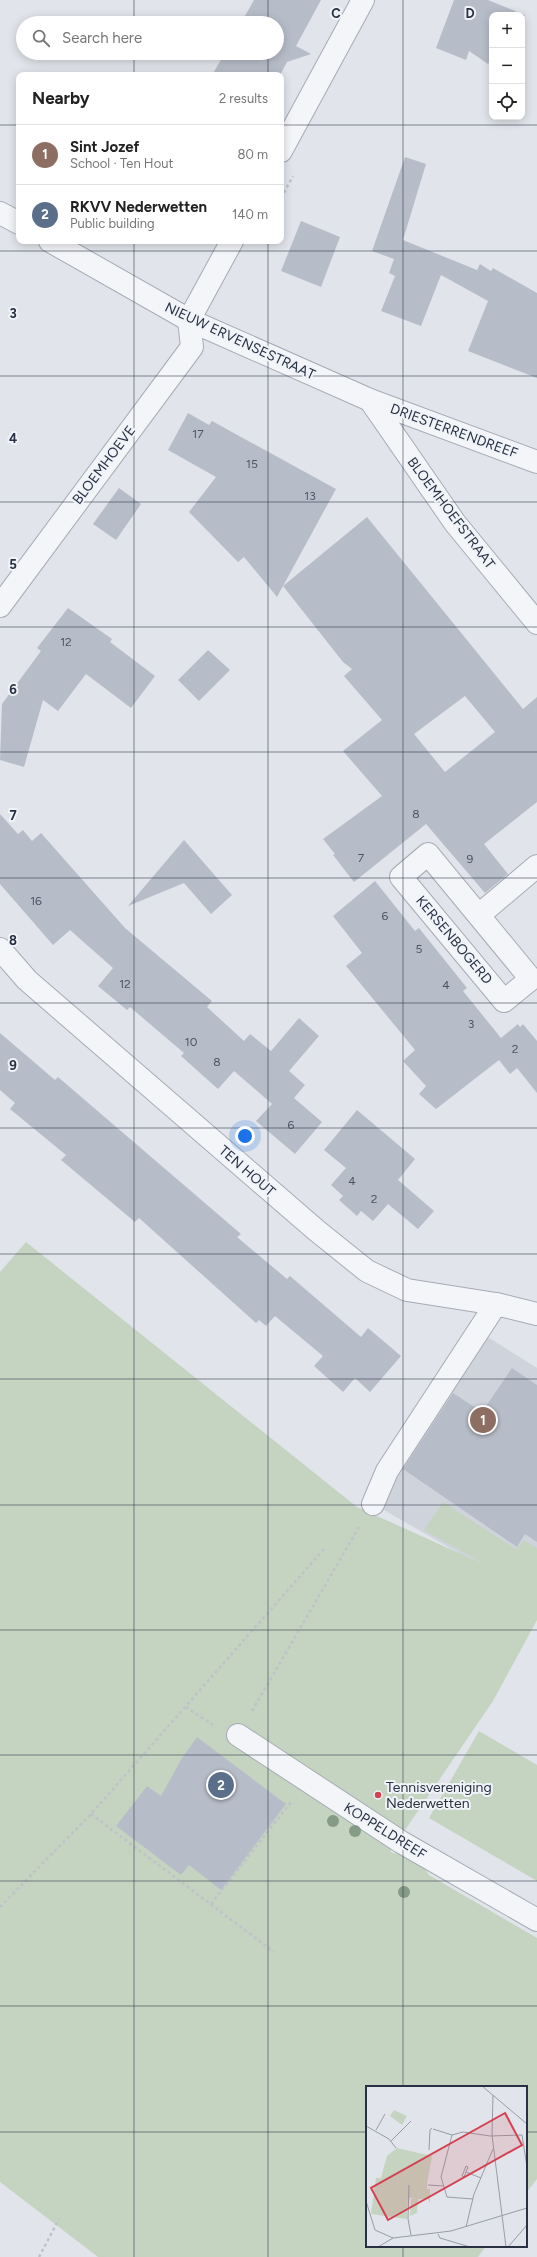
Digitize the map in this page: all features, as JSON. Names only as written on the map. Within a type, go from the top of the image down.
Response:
[{"type":"street","points":[[284,145],[363,0]]},
{"type":"street","points":[[0,213],[16,222]]},
{"type":"street","name":"NIEUW ERVENSESTRAAT","points":[[55,244],[189,320],[370,400]]},
{"type":"street","points":[[189,320],[230,244]]},
{"type":"street","name":"BLOEMHOEVE","points":[[0,606],[192,347],[189,320]]},
{"type":"street","name":"DRIESTERRENDREEF","points":[[370,400],[537,462]]},
{"type":"street","name":"BLOEMHOEFSTRAAT","points":[[370,400],[455,523],[537,623]]},
{"type":"street","name":"KERSENBOGERD","points":[[428,854],[479,915],[531,978],[504,1001],[401,877],[428,854]]},
{"type":"street","points":[[479,915],[537,866]]},
{"type":"street","name":"TEN HOUT","points":[[0,949],[33,985],[310,1225],[367,1271],[407,1290],[496,1304],[537,1314]]},
{"type":"street","points":[[372,1504],[387,1471],[496,1304]]},
{"type":"street","name":"KOPPELDREEF","points":[[238,1735],[401,1842],[537,1920]]},
{"type":"path","points":[[238,1735],[372,1504]]},
{"type":"path","points":[[0,1907],[91,1814],[324,1549]]},
{"type":"path","points":[[211,1904],[307,1781]]},
{"type":"path","points":[[91,1814],[274,1952]]},
{"type":"path","points":[[39,2257],[59,2220]]},
{"type":"shaded area","points":[[486,1336],[537,1368],[537,1598],[377,1506]]},
{"type":"green space","points":[[26,1242],[357,1507],[488,1566],[424,1530],[443,1502],[516,1549],[524,1540],[537,1548],[537,1620],[493,1701],[390,1852],[401,1854],[413,1860],[424,1868],[429,1875],[537,1938],[537,2179],[527,2192],[527,2086],[366,2086],[366,2247],[485,2247],[478,2257],[98,2257],[0,2182],[0,1272]]},
{"type":"green space","points":[[479,1731],[537,1765],[537,1881],[429,1818]]},
{"type":"building","points":[[254,0],[321,0],[296,46],[311,54],[287,62],[282,72],[214,72],[221,60],[284,60],[284,16],[245,16]]},
{"type":"building","points":[[454,0],[488,0],[518,12],[489,12],[488,64],[469,51],[466,60],[436,48]]},
{"type":"building","points":[[405,157],[426,164],[403,240],[477,270],[480,264],[491,271],[493,268],[537,293],[537,378],[468,351],[488,301],[441,275],[421,326],[381,311],[395,276],[389,273],[394,259],[372,251]]},
{"type":"building","points":[[301,221],[340,237],[321,287],[281,271]]},
{"type":"building","points":[[188,413],[209,425],[212,421],[336,489],[277,597],[244,557],[238,562],[189,512],[216,477],[168,450]]},
{"type":"building","points":[[119,488],[141,504],[116,540],[93,524]]},
{"type":"building","points":[[367,517],[523,709],[537,697],[537,802],[484,844],[508,874],[485,893],[426,824],[354,882],[333,855],[335,854],[323,839],[382,796],[343,751],[382,720],[344,676],[352,669],[343,662],[283,586]],"holes":[[[465,696],[495,732],[445,772],[414,734]]]},
{"type":"building","points":[[68,608],[112,639],[110,642],[155,676],[131,708],[86,674],[58,711],[43,700],[24,767],[0,760],[2,704],[41,651],[37,648]]},
{"type":"building","points":[[208,650],[230,670],[199,701],[178,680]]},
{"type":"building","points":[[0,814],[18,834],[23,830],[32,841],[41,833],[125,928],[212,1001],[207,1007],[244,1041],[250,1034],[271,1051],[299,1018],[319,1036],[289,1071],[305,1085],[294,1098],[322,1122],[295,1154],[256,1121],[272,1104],[234,1071],[218,1089],[181,1056],[184,1053],[130,1007],[127,1010],[98,986],[113,968],[70,930],[53,945],[0,884]]},
{"type":"building","points":[[184,840],[232,895],[211,914],[184,883],[128,906]]},
{"type":"building","points":[[375,881],[415,931],[419,928],[467,988],[463,991],[501,1038],[518,1024],[520,1027],[523,1024],[537,1041],[537,1093],[517,1068],[510,1074],[499,1060],[436,1109],[419,1094],[426,1086],[403,1061],[415,1050],[346,966],[362,953],[333,916]]},
{"type":"building","points":[[0,1033],[55,1080],[58,1077],[241,1234],[237,1237],[287,1279],[290,1276],[361,1337],[368,1328],[401,1356],[370,1392],[355,1378],[343,1392],[314,1366],[323,1356],[275,1316],[266,1326],[259,1320],[256,1323],[139,1218],[135,1222],[61,1160],[66,1155],[10,1109],[15,1103],[0,1090]]},
{"type":"building","points":[[357,1110],[415,1159],[398,1180],[434,1211],[418,1229],[388,1204],[373,1221],[361,1211],[357,1216],[339,1200],[343,1196],[331,1185],[346,1168],[324,1150]]},
{"type":"building","points":[[512,1368],[537,1385],[537,1542],[525,1534],[517,1547],[403,1469],[453,1393],[482,1412]]},
{"type":"building","points":[[197,1737],[286,1804],[221,1890],[189,1865],[181,1875],[116,1826],[147,1786],[161,1796],[182,1758]]},
{"type":"place","name":"Sint Jozef","points":[[483,1420]]},
{"type":"place","name":"RKVV Nederwetten","points":[[221,1785]]},
{"type":"place","name":"Tennisvereniging Nederwetten","points":[[378,1795]]}]
